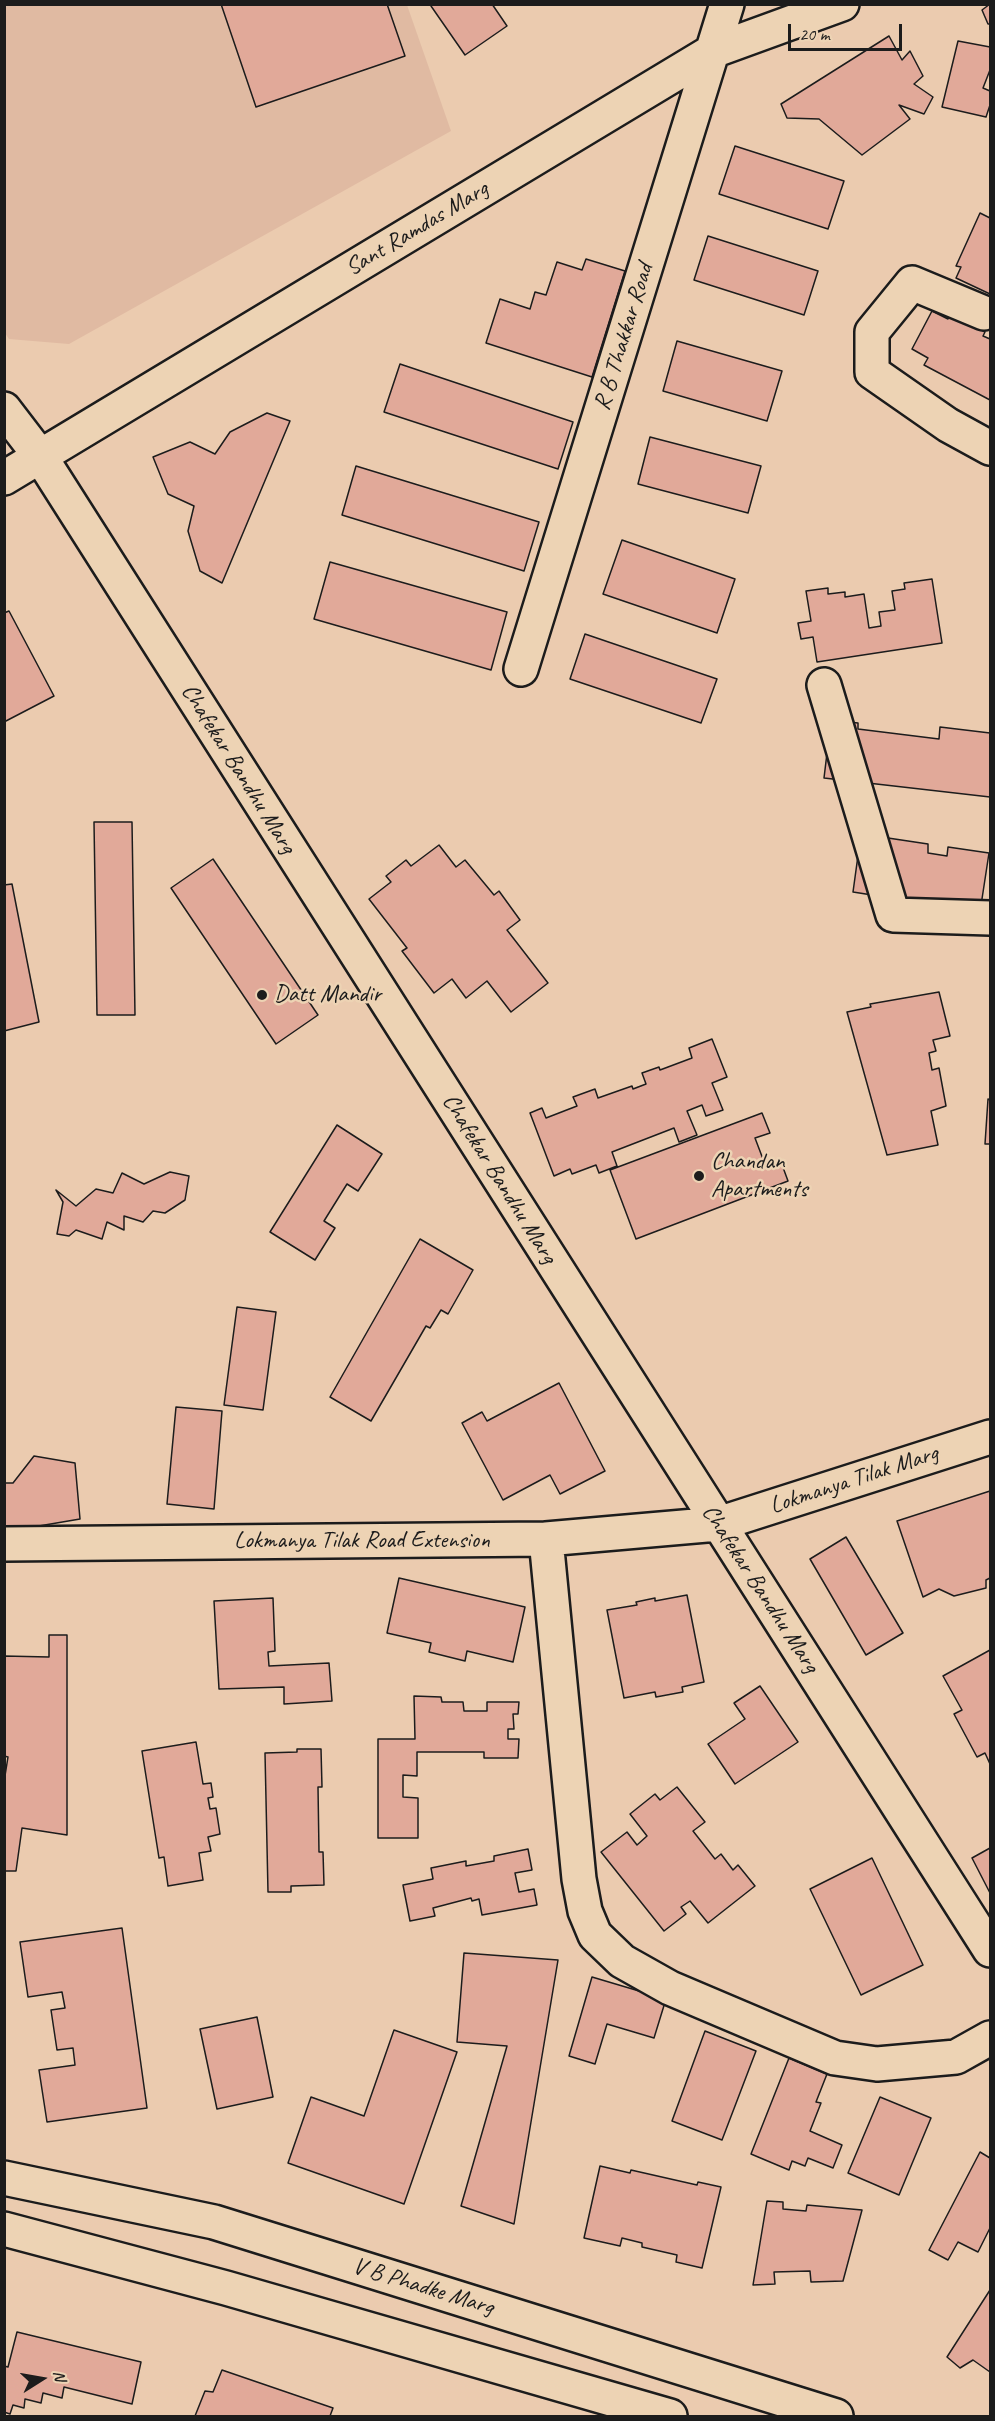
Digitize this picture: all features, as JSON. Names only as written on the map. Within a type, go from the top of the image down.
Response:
[{"type":"street","name":"R B Thakkar Road","points":[[522,669],[727,4]]},
{"type":"street","name":"Sant Ramdas Marg","points":[[4,478],[713,51],[842,4]]},
{"type":"street","points":[[984,314],[912,283],[872,332],[872,372],[948,425],[990,448]]},
{"type":"street","name":"Chafekar Bandhu Marg","points":[[4,409],[40,456],[990,1950]]},
{"type":"street","points":[[824,686],[893,915],[990,918]]},
{"type":"street","name":"Lokmanya Tilak Marg","points":[[718,1524],[990,1437]]},
{"type":"street","name":"Lokmanya Tilak Road Extension","points":[[4,1544],[546,1539],[718,1524]]},
{"type":"street","points":[[546,1539],[579,1879],[585,1911],[595,1935],[622,1961],[670,1988],[835,2058],[877,2064],[956,2057],[990,2038]]},
{"type":"street","name":"V B Phadke Marg","points":[[4,2178],[214,2222],[836,2416]]},
{"type":"street","points":[[4,2229],[226,2288],[670,2416]]},
{"type":"shaded area","points":[[5,5],[407,5],[451,131],[69,344],[9,339],[5,333]]},
{"type":"building","points":[[221,4],[387,4],[405,56],[256,107]]},
{"type":"building","points":[[433,4],[492,4],[507,26],[465,55],[431,6]]},
{"type":"building","points":[[990,4],[990,24],[988,24],[982,10]]},
{"type":"building","points":[[889,36],[902,60],[910,51],[923,76],[914,84],[933,97],[924,114],[899,105],[910,119],[862,155],[819,119],[787,118],[781,104]]},
{"type":"building","points":[[958,41],[990,47],[990,70],[983,88],[990,91],[990,105],[986,117],[942,107]]},
{"type":"building","points":[[735,146],[844,181],[828,229],[719,194]]},
{"type":"building","points":[[980,213],[990,218],[990,294],[956,278],[961,267],[956,266]]},
{"type":"building","points":[[708,236],[818,271],[804,315],[694,280]]},
{"type":"building","points":[[586,259],[625,271],[592,377],[486,343],[500,299],[530,309],[535,292],[546,295],[557,262],[582,270]]},
{"type":"building","points":[[932,311],[948,319],[951,313],[985,332],[983,336],[990,339],[990,400],[924,365],[928,358],[912,349]]},
{"type":"building","points":[[677,341],[782,371],[767,421],[663,391]]},
{"type":"building","points":[[400,364],[573,422],[558,469],[384,412]]},
{"type":"building","points":[[267,413],[290,421],[222,583],[200,571],[188,531],[194,506],[168,494],[153,457],[190,442],[215,454],[230,432]]},
{"type":"building","points":[[650,437],[761,466],[748,513],[638,484]]},
{"type":"building","points":[[356,466],[539,522],[524,571],[342,515]]},
{"type":"building","points":[[622,540],[735,579],[717,633],[603,594]]},
{"type":"building","points":[[330,562],[507,612],[491,670],[314,619]]},
{"type":"building","points":[[932,579],[942,643],[817,662],[813,637],[801,639],[798,623],[811,621],[806,591],[828,588],[828,594],[845,592],[845,597],[864,594],[869,628],[881,626],[879,612],[895,610],[892,591],[905,589],[904,583]]},
{"type":"building","points":[[9,611],[54,696],[4,722],[4,613]]},
{"type":"building","points":[[585,634],[717,679],[701,723],[570,679]]},
{"type":"building","points":[[831,720],[858,723],[858,729],[939,739],[940,727],[990,733],[990,797],[824,778]]},
{"type":"building","points":[[94,822],[132,822],[135,1015],[97,1015]]},
{"type":"building","points":[[888,838],[928,844],[928,853],[947,856],[948,847],[989,853],[980,912],[853,892],[860,841],[887,845]]},
{"type":"building","points":[[439,845],[456,867],[465,860],[494,895],[499,891],[520,920],[507,930],[548,983],[511,1012],[487,981],[466,998],[452,979],[434,993],[402,951],[407,948],[369,899],[391,882],[386,876],[406,860],[411,866]]},
{"type":"building","points":[[213,859],[318,1015],[276,1044],[171,888]]},
{"type":"building","points":[[12,884],[39,1022],[4,1031],[4,885]]},
{"type":"building","points":[[939,992],[950,1036],[933,1040],[936,1051],[929,1053],[932,1070],[939,1068],[946,1106],[931,1111],[938,1145],[887,1155],[847,1012],[871,1007],[870,1004]]},
{"type":"building","points":[[712,1039],[727,1077],[712,1083],[723,1110],[706,1116],[702,1105],[687,1111],[697,1135],[679,1142],[674,1128],[612,1152],[617,1166],[599,1173],[596,1165],[572,1174],[570,1169],[554,1176],[530,1113],[542,1108],[546,1118],[577,1106],[573,1097],[595,1089],[598,1098],[632,1086],[633,1089],[646,1084],[642,1073],[659,1067],[660,1070],[692,1058],[689,1048]]},
{"type":"building","points":[[988,1099],[990,1100],[990,1144],[985,1144]]},
{"type":"building","name":"Chandan Apartments","points":[[762,1113],[770,1133],[755,1138],[766,1167],[781,1162],[788,1181],[636,1239],[610,1170]]},
{"type":"building","points":[[337,1125],[382,1154],[358,1191],[347,1184],[324,1221],[335,1228],[315,1260],[270,1232]]},
{"type":"building","points":[[170,1172],[189,1176],[185,1200],[165,1213],[153,1211],[143,1222],[124,1216],[124,1230],[107,1222],[102,1239],[76,1230],[69,1236],[57,1234],[63,1202],[56,1190],[76,1206],[96,1189],[113,1193],[122,1173],[144,1184]]},
{"type":"building","points":[[420,1239],[473,1270],[448,1314],[441,1310],[430,1328],[426,1326],[371,1421],[330,1397]]},
{"type":"building","points":[[237,1307],[276,1312],[263,1410],[224,1405]]},
{"type":"building","points":[[559,1383],[605,1471],[560,1494],[550,1475],[503,1500],[462,1423],[482,1412],[487,1421]]},
{"type":"building","points":[[176,1407],[222,1411],[214,1509],[167,1504]]},
{"type":"building","points":[[34,1456],[75,1463],[80,1519],[33,1527],[25,1543],[4,1542],[4,1483],[13,1483]]},
{"type":"building","points":[[990,1491],[990,1578],[986,1580],[986,1588],[954,1596],[939,1589],[923,1597],[897,1521]]},
{"type":"building","points":[[846,1537],[903,1633],[866,1655],[810,1559]]},
{"type":"building","points":[[399,1578],[525,1607],[513,1662],[467,1651],[465,1661],[429,1652],[431,1643],[387,1633]]},
{"type":"building","points":[[687,1595],[704,1682],[682,1687],[683,1692],[656,1697],[655,1692],[624,1698],[607,1610],[637,1605],[636,1602],[655,1598],[655,1601]]},
{"type":"building","points":[[273,1598],[275,1651],[268,1652],[269,1666],[329,1663],[332,1701],[284,1704],[284,1687],[219,1689],[214,1601]]},
{"type":"building","points":[[49,1635],[67,1635],[67,1835],[22,1828],[16,1871],[4,1871],[4,1782],[8,1757],[4,1756],[4,1656],[49,1657]]},
{"type":"building","points":[[990,1650],[990,1764],[985,1753],[977,1757],[954,1714],[962,1710],[943,1676]]},
{"type":"building","points":[[760,1686],[798,1742],[735,1784],[708,1744],[745,1719],[734,1703]]},
{"type":"building","points":[[414,1696],[441,1697],[442,1702],[463,1702],[464,1711],[487,1711],[487,1702],[519,1702],[518,1714],[513,1714],[514,1729],[508,1729],[508,1739],[519,1739],[518,1758],[484,1758],[484,1752],[417,1752],[417,1776],[403,1775],[403,1797],[418,1798],[418,1838],[378,1838],[378,1739],[415,1739]]},
{"type":"building","points":[[196,1742],[203,1784],[211,1783],[213,1797],[208,1798],[210,1809],[216,1808],[220,1834],[208,1837],[211,1851],[199,1853],[203,1880],[168,1886],[164,1857],[159,1858],[142,1751]]},
{"type":"building","points":[[297,1749],[321,1749],[322,1787],[318,1787],[319,1852],[323,1852],[324,1885],[291,1886],[291,1892],[268,1892],[265,1753],[297,1752]]},
{"type":"building","points":[[677,1787],[705,1822],[693,1831],[715,1859],[721,1854],[733,1870],[738,1865],[755,1886],[708,1923],[690,1901],[681,1907],[686,1914],[664,1931],[601,1852],[627,1832],[637,1845],[647,1836],[630,1814],[655,1794],[660,1800]]},
{"type":"building","points":[[990,1848],[990,1893],[972,1858]]},
{"type":"building","points":[[528,1849],[532,1870],[515,1873],[519,1892],[534,1889],[537,1905],[482,1915],[479,1899],[472,1901],[471,1898],[433,1908],[435,1916],[410,1921],[403,1885],[433,1879],[431,1868],[466,1861],[466,1866],[494,1861],[494,1856]]},
{"type":"building","points":[[872,1858],[923,1965],[861,1995],[810,1889]]},
{"type":"building","points":[[122,1928],[147,2108],[47,2122],[39,2070],[75,2065],[73,2048],[57,2050],[51,2010],[65,2008],[62,1992],[28,1997],[20,1942]]},
{"type":"building","points":[[464,1953],[558,1960],[514,2224],[461,2206],[507,2046],[457,2042]]},
{"type":"building","points":[[592,1977],[666,1999],[654,2038],[607,2024],[595,2064],[569,2056]]},
{"type":"building","points":[[257,2017],[273,2097],[217,2109],[200,2029]]},
{"type":"building","points":[[394,2030],[457,2052],[404,2204],[288,2163],[311,2097],[364,2116]]},
{"type":"building","points":[[705,2031],[756,2051],[722,2140],[672,2121]]},
{"type":"building","points":[[789,2058],[827,2074],[816,2102],[821,2103],[810,2131],[842,2145],[833,2168],[808,2158],[805,2166],[792,2161],[789,2170],[751,2154]]},
{"type":"building","points":[[880,2097],[931,2118],[899,2195],[848,2173]]},
{"type":"building","points":[[980,2152],[990,2158],[990,2228],[978,2252],[958,2242],[948,2260],[929,2250]]},
{"type":"building","points":[[600,2166],[630,2173],[631,2170],[697,2185],[698,2182],[721,2187],[702,2268],[676,2262],[677,2255],[642,2247],[642,2243],[622,2238],[620,2246],[584,2238]]},
{"type":"building","points":[[767,2201],[783,2202],[783,2209],[806,2211],[807,2205],[862,2210],[843,2281],[811,2282],[810,2271],[774,2272],[775,2284],[753,2285]]},
{"type":"building","points":[[990,2290],[990,2372],[973,2360],[960,2368],[947,2357]]},
{"type":"building","points":[[17,2332],[141,2362],[132,2404],[64,2387],[62,2398],[43,2393],[41,2403],[25,2399],[24,2408],[13,2405],[10,2414],[4,2412],[4,2366],[8,2367]]},
{"type":"building","points":[[222,2370],[333,2408],[330,2416],[195,2416],[205,2391],[213,2392]]},
{"type":"place","name":"Datt Mandir","points":[[262,995]]},
{"type":"place","name":"Chandan Apartments","points":[[699,1176]]}]
